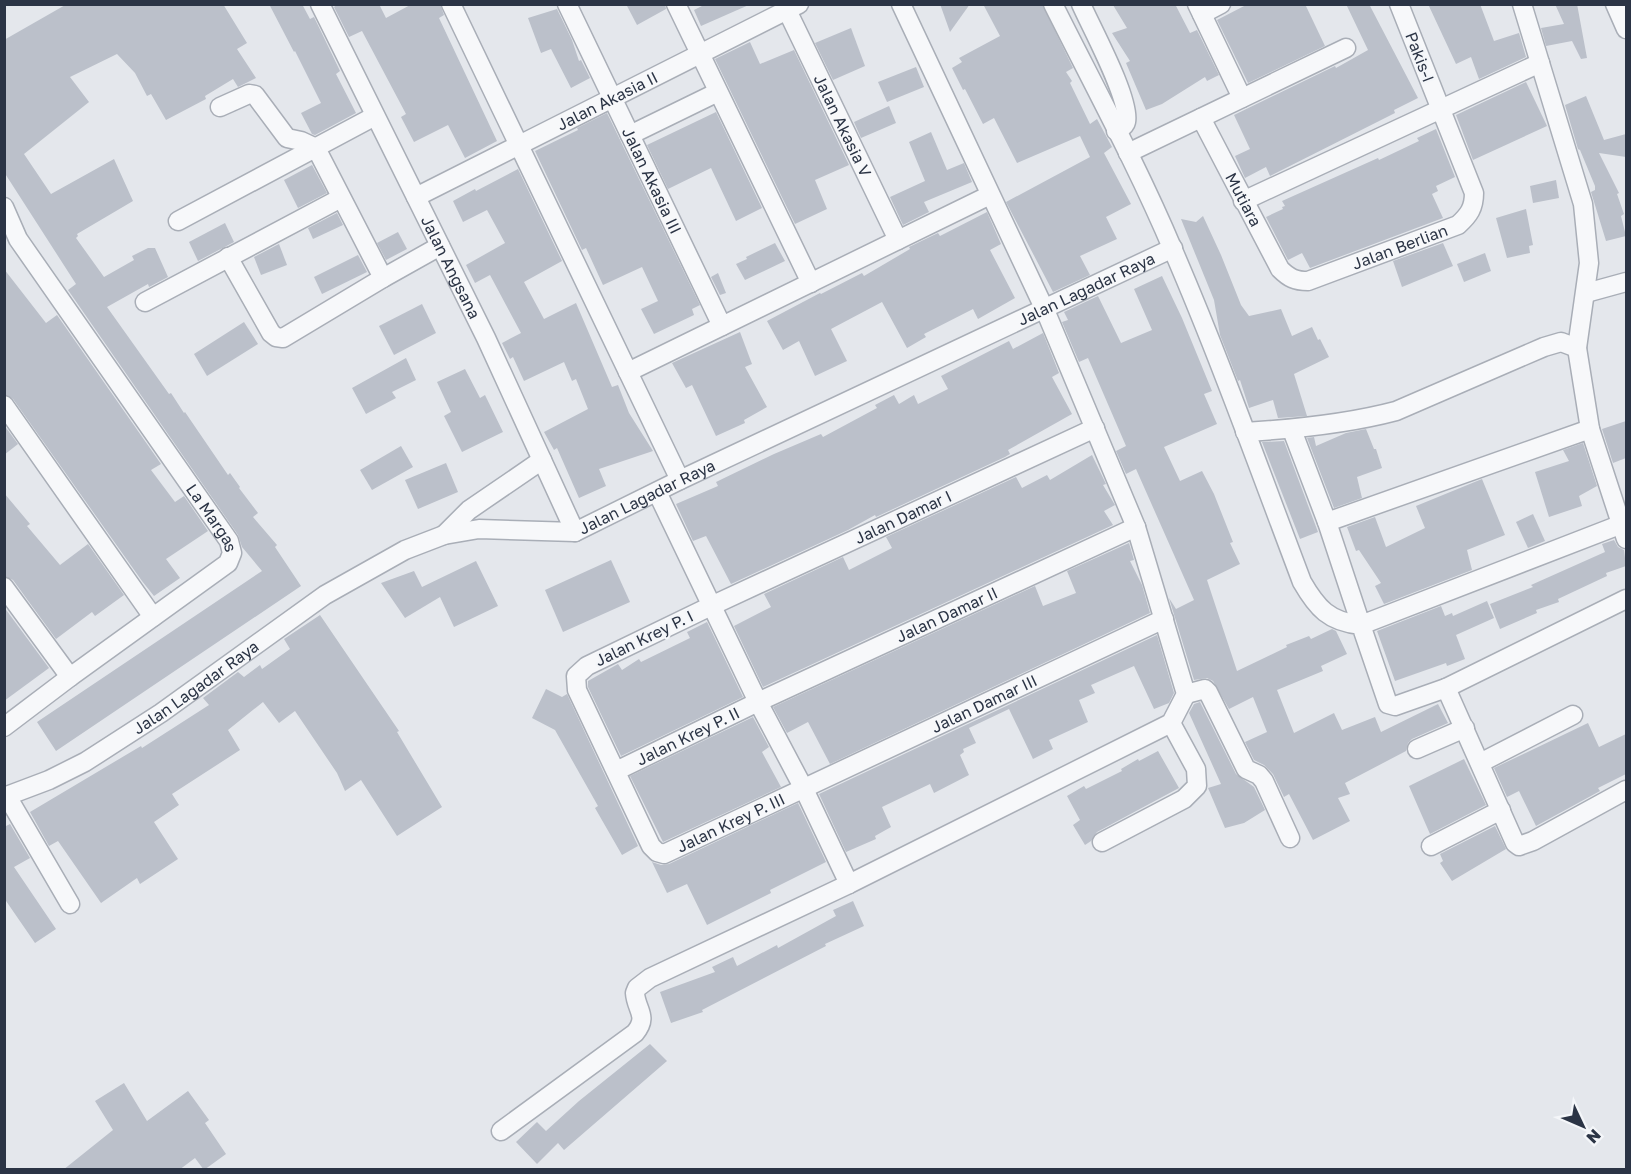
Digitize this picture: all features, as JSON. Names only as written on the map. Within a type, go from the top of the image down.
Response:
[{"type":"street","name":"Jalan Angsana","points":[[321,4],[486,338],[575,532]]},
{"type":"street","points":[[451,4],[680,480]]},
{"type":"street","name":"Jalan Akasia III","points":[[567,4],[722,326]]},
{"type":"street","points":[[676,4],[811,283]]},
{"type":"street","points":[[501,1131],[636,1033],[642,1022],[642,1014],[635,993],[643,982],[849,884],[1171,723],[1186,694],[1136,527],[1045,310],[901,4]]},
{"type":"street","points":[[1053,4],[1173,248],[1220,361],[1302,582],[1320,608],[1332,618],[1344,623],[1361,625],[1624,531],[1590,429],[1577,348],[1589,262],[1582,204],[1522,4]]},
{"type":"street","points":[[1081,4],[1123,97],[1126,122],[1123,127],[1116,130]]},
{"type":"street","points":[[1221,4],[1199,9],[1242,98]]},
{"type":"street","name":"Pakis-I","points":[[1399,4],[1440,110]]},
{"type":"street","points":[[1615,4],[1626,29]]},
{"type":"street","name":"Jalan Akasia II","points":[[416,196],[700,54],[790,6]]},
{"type":"street","name":"Jalan Akasia V","points":[[790,6],[898,240]]},
{"type":"street","points":[[1128,153],[1346,48]]},
{"type":"street","points":[[1243,201],[1540,63]]},
{"type":"street","points":[[630,135],[718,92]]},
{"type":"street","points":[[220,107],[249,94],[255,95],[287,138],[316,148],[383,278]]},
{"type":"street","name":"Jalan Berlian","points":[[1288,278],[1308,281],[1458,225],[1468,216],[1474,204],[1474,193],[1440,110]]},
{"type":"street","points":[[178,221],[375,116]]},
{"type":"street","name":"Mutiara","points":[[1201,118],[1243,201],[1280,269],[1288,278]]},
{"type":"street","points":[[628,372],[990,195]]},
{"type":"street","points":[[145,302],[341,198]]},
{"type":"street","points":[[4,207],[11,244]]},
{"type":"street","name":"La Margas","points":[[4,727],[228,563],[232,554],[229,541],[11,244]]},
{"type":"street","points":[[228,257],[271,333],[283,338],[440,246]]},
{"type":"street","name":"Jalan Lagadar Raya","points":[[6,796],[49,780],[85,762],[161,713],[325,596],[405,550],[444,535],[479,529],[575,532],[680,480],[1173,248]]},
{"type":"street","points":[[1586,293],[1626,282]]},
{"type":"street","points":[[1245,432],[1292,430],[1354,421],[1396,411],[1553,344],[1568,344],[1577,348]]},
{"type":"street","points":[[4,405],[153,617]]},
{"type":"street","name":"Jalan Damar I","points":[[711,606],[1095,428]]},
{"type":"street","points":[[1327,522],[1590,429]]},
{"type":"street","points":[[1292,430],[1327,522],[1388,704],[1395,706],[1446,688],[1626,599]]},
{"type":"street","points":[[444,535],[469,510],[542,460]]},
{"type":"street","points":[[657,492],[849,884]]},
{"type":"street","name":"Jalan Damar II","points":[[758,702],[1136,527]]},
{"type":"street","points":[[4,587],[70,677]]},
{"type":"street","name":"Jalan Krey P. I","points":[[616,771],[577,690],[576,676],[587,666],[711,606]]},
{"type":"street","name":"Jalan Damar III","points":[[804,789],[1164,619]]},
{"type":"street","points":[[1446,688],[1515,843],[1521,846],[1626,790]]},
{"type":"street","points":[[1186,694],[1198,690],[1208,692],[1246,769],[1264,781],[1290,838]]},
{"type":"street","name":"Jalan Krey P. II","points":[[616,771],[758,702]]},
{"type":"street","points":[[1480,763],[1573,715]]},
{"type":"street","points":[[1102,842],[1184,799],[1197,786],[1196,769],[1171,723]]},
{"type":"street","points":[[1417,749],[1465,728]]},
{"type":"street","name":"Jalan Krey P. III","points":[[616,771],[651,846],[657,852],[664,854],[804,789]]},
{"type":"street","points":[[6,796],[70,904]]},
{"type":"street","points":[[1431,846],[1501,810]]},
{"type":"building","points":[[67,4],[223,4],[247,43],[237,49],[256,78],[238,87],[233,79],[205,96],[206,99],[166,120],[151,94],[147,96],[135,73],[117,54],[70,77],[89,102],[24,154],[51,194],[114,159],[133,201],[77,234],[76,238],[104,277],[134,260],[132,256],[148,248],[155,248],[168,277],[149,287],[148,284],[107,307],[169,394],[171,393],[185,412],[228,475],[230,473],[240,487],[258,513],[253,517],[277,545],[275,547],[301,586],[56,751],[37,722],[262,571],[242,547],[238,535],[68,290],[76,284],[4,172],[4,40]]},
{"type":"building","points":[[269,4],[302,4],[310,19],[314,17],[340,71],[336,74],[356,113],[315,135],[312,134],[301,113],[321,103]]},
{"type":"building","points":[[338,4],[379,4],[386,18],[412,4],[440,4],[444,15],[439,18],[497,141],[465,158],[448,125],[414,142],[401,117],[406,114],[362,31],[349,37],[334,7]]},
{"type":"building","points":[[626,4],[665,4],[666,9],[637,25]]},
{"type":"building","points":[[706,4],[751,4],[701,26],[694,10]]},
{"type":"building","points":[[940,4],[970,4],[950,32]]},
{"type":"building","points":[[983,4],[1042,4],[1073,68],[1066,72],[1072,81],[1070,83],[1090,124],[1097,119],[1112,147],[1104,153],[1131,204],[1106,217],[1117,239],[1080,256],[1090,275],[1053,292],[1006,202],[1090,157],[1080,136],[1017,163],[994,118],[983,124],[952,68],[962,62],[959,58],[1000,36]]},
{"type":"building","points":[[1175,4],[1190,33],[1197,30],[1219,75],[1207,81],[1205,77],[1162,104],[1146,110],[1126,63],[1130,61],[1112,33],[1127,28],[1113,5]]},
{"type":"building","points":[[1248,4],[1305,4],[1325,46],[1248,83],[1217,20]]},
{"type":"building","points":[[1346,4],[1369,4],[1418,98],[1394,110],[1395,113],[1270,176],[1266,167],[1245,178],[1235,156],[1250,149],[1234,115],[1335,66],[1336,68],[1368,50]]},
{"type":"building","points":[[1428,4],[1480,4],[1494,41],[1519,33],[1526,57],[1479,79],[1471,57],[1456,64]]},
{"type":"building","points":[[1555,4],[1577,4],[1587,58],[1581,59],[1572,41],[1546,46],[1541,28],[1564,24]]},
{"type":"building","points":[[557,9],[579,61],[581,60],[590,78],[571,88],[551,49],[541,53],[528,18]]},
{"type":"building","points":[[851,28],[865,66],[833,80],[815,43]]},
{"type":"building","points":[[750,42],[760,64],[794,50],[849,165],[815,180],[827,209],[795,224],[715,59]]},
{"type":"building","points":[[916,67],[924,87],[887,102],[878,82]]},
{"type":"building","points":[[1526,82],[1547,126],[1473,160],[1456,115]]},
{"type":"building","points":[[1586,96],[1604,140],[1626,134],[1626,157],[1599,153],[1619,193],[1617,194],[1624,214],[1621,216],[1626,236],[1606,241],[1591,192],[1595,190],[1595,186],[1578,149],[1565,105]]},
{"type":"building","points":[[889,106],[896,123],[861,138],[854,122]]},
{"type":"building","points":[[716,112],[762,208],[736,221],[711,168],[668,189],[647,145]]},
{"type":"building","points":[[607,113],[700,305],[692,309],[694,315],[654,334],[641,309],[658,301],[642,267],[603,285],[586,248],[582,250],[535,151]]},
{"type":"building","points":[[1436,129],[1455,177],[1436,186],[1438,191],[1432,194],[1443,218],[1310,268],[1302,253],[1288,260],[1266,217],[1283,209],[1282,207],[1285,206],[1282,201],[1378,158],[1379,160],[1419,141],[1417,138]]},
{"type":"building","points":[[931,132],[947,170],[964,163],[972,182],[924,202],[929,212],[903,225],[890,197],[925,181],[909,142]]},
{"type":"building","points":[[312,165],[327,193],[298,208],[284,180]]},
{"type":"building","points":[[518,169],[562,261],[524,282],[544,319],[576,303],[612,387],[618,385],[629,413],[653,451],[599,469],[606,486],[579,498],[557,448],[554,450],[544,432],[588,409],[576,379],[572,381],[564,362],[524,381],[513,357],[510,359],[502,343],[521,333],[490,275],[475,283],[466,265],[505,243],[487,210],[463,222],[453,201]]},
{"type":"building","points":[[1556,180],[1559,198],[1533,203],[1530,186]]},
{"type":"building","points":[[1526,209],[1533,245],[1529,246],[1530,253],[1507,258],[1496,218]]},
{"type":"building","points":[[987,212],[1001,244],[990,250],[1015,298],[978,319],[973,309],[924,334],[926,337],[907,348],[882,302],[831,329],[847,361],[815,376],[799,341],[783,350],[767,321],[862,273],[864,276],[910,249],[909,247],[938,233],[940,236]]},
{"type":"building","points":[[337,213],[343,225],[313,239],[308,228]]},
{"type":"building","points":[[1203,216],[1241,305],[1249,316],[1281,309],[1292,336],[1312,327],[1318,340],[1320,339],[1329,357],[1294,374],[1307,416],[1278,418],[1273,400],[1249,408],[1240,380],[1238,381],[1220,335],[1214,300],[1181,219],[1196,222]]},
{"type":"building","points":[[225,223],[234,242],[198,261],[189,242]]},
{"type":"building","points":[[398,232],[407,249],[386,260],[377,243]]},
{"type":"building","points":[[775,243],[785,261],[745,280],[736,264]]},
{"type":"building","points":[[1443,243],[1453,266],[1402,287],[1393,261]]},
{"type":"building","points":[[279,244],[287,265],[261,275],[254,257]]},
{"type":"building","points":[[1485,253],[1491,271],[1464,282],[1457,264]]},
{"type":"building","points":[[358,255],[367,272],[322,294],[314,277]]},
{"type":"building","points":[[4,269],[46,323],[57,315],[161,464],[151,470],[175,502],[184,496],[208,531],[166,559],[180,578],[154,596],[13,399],[4,394]]},
{"type":"building","points":[[718,273],[726,293],[720,295],[711,277]]},
{"type":"building","points":[[1162,276],[1212,391],[1204,394],[1217,424],[1164,447],[1180,481],[1202,471],[1233,542],[1230,543],[1240,564],[1207,580],[1237,671],[1287,647],[1286,645],[1309,636],[1311,639],[1332,629],[1336,631],[1347,654],[1321,666],[1323,671],[1277,690],[1294,733],[1334,713],[1342,730],[1375,717],[1381,732],[1438,704],[1448,723],[1412,739],[1406,751],[1345,783],[1350,794],[1338,798],[1350,821],[1313,840],[1289,794],[1284,797],[1273,774],[1264,765],[1254,760],[1245,742],[1267,732],[1253,697],[1229,709],[1213,681],[1207,678],[1194,680],[1169,598],[1176,609],[1194,600],[1136,469],[1126,474],[1116,451],[1126,446],[1088,358],[1079,362],[1062,322],[1068,320],[1064,312],[1098,296],[1121,343],[1152,330],[1134,289]]},
{"type":"building","points":[[422,304],[436,333],[394,355],[379,326]]},
{"type":"building","points":[[244,322],[258,344],[207,376],[194,354]]},
{"type":"building","points":[[740,332],[752,364],[745,367],[767,407],[744,420],[745,423],[716,436],[692,385],[686,388],[672,363]]},
{"type":"building","points":[[1043,333],[1059,373],[1052,377],[1072,414],[1008,450],[1010,454],[1005,457],[876,517],[875,515],[848,530],[731,584],[706,536],[693,541],[676,504],[718,486],[716,482],[774,454],[821,434],[823,437],[877,408],[875,405],[894,395],[899,404],[914,395],[918,404],[948,389],[941,376],[1009,341],[1013,349]]},
{"type":"building","points":[[406,358],[416,380],[392,392],[396,398],[366,414],[352,388]]},
{"type":"building","points":[[465,369],[480,398],[485,395],[503,432],[462,452],[444,416],[451,412],[437,382]]},
{"type":"building","points":[[1626,421],[1626,458],[1613,463],[1602,429]]},
{"type":"building","points":[[4,425],[18,444],[4,455]]},
{"type":"building","points":[[1366,429],[1382,468],[1357,477],[1362,498],[1334,508],[1307,438],[1314,437],[1316,446],[1346,433]]},
{"type":"building","points":[[1284,441],[1318,532],[1300,539],[1262,442]]},
{"type":"building","points":[[1583,443],[1597,486],[1579,496],[1582,506],[1549,517],[1535,472],[1569,461],[1563,450]]},
{"type":"building","points":[[401,446],[413,467],[372,490],[360,470]]},
{"type":"building","points":[[1092,455],[1106,484],[1103,485],[1115,505],[1104,511],[1113,525],[763,687],[734,626],[771,607],[764,594],[843,557],[849,570],[892,548],[886,537],[1016,477],[1022,488],[1047,475],[1050,480]]},
{"type":"building","points":[[446,463],[458,492],[418,509],[405,480]]},
{"type":"building","points":[[1482,479],[1505,535],[1467,550],[1472,570],[1384,604],[1375,586],[1381,583],[1359,550],[1356,551],[1347,527],[1375,517],[1386,547],[1425,528],[1416,506]]},
{"type":"building","points":[[4,493],[30,524],[27,526],[60,565],[88,544],[124,595],[95,616],[92,612],[56,639],[13,580],[4,576]]},
{"type":"building","points":[[1533,514],[1545,541],[1528,548],[1516,522]]},
{"type":"building","points":[[1614,540],[1618,547],[1624,550],[1626,566],[1606,573],[1607,576],[1558,599],[1559,602],[1536,610],[1537,613],[1500,629],[1490,604],[1533,587],[1531,585],[1605,552],[1602,544]]},
{"type":"building","points":[[1129,543],[1134,560],[1130,561],[1142,585],[1150,613],[830,764],[808,722],[787,733],[773,707],[1035,586],[1043,606],[1076,593],[1067,571]]},
{"type":"building","points":[[611,560],[630,602],[563,632],[545,590]]},
{"type":"building","points":[[476,561],[498,606],[454,627],[440,597],[405,618],[381,583],[414,571],[422,587]]},
{"type":"building","points":[[1487,601],[1494,618],[1456,635],[1465,659],[1447,666],[1446,663],[1395,681],[1377,631],[1441,606],[1445,616],[1452,613],[1453,616]]},
{"type":"building","points":[[4,607],[49,668],[4,701]]},
{"type":"building","points":[[320,615],[399,731],[397,732],[442,807],[397,836],[361,780],[345,791],[337,773],[295,711],[279,723],[263,702],[228,730],[240,750],[172,794],[179,805],[154,822],[178,859],[140,884],[137,878],[101,903],[58,841],[49,846],[30,812],[141,746],[142,748],[209,705],[203,698],[238,672],[244,677],[260,665],[262,669],[290,649],[284,639]]},
{"type":"building","points":[[707,622],[743,697],[621,756],[588,687],[588,681],[618,664],[622,670],[639,659],[641,662],[690,638],[687,632]]},
{"type":"building","points":[[1157,635],[1174,693],[1169,703],[1154,709],[1134,666],[1091,685],[1095,693],[1079,700],[1088,722],[1049,740],[1053,749],[1033,759],[1009,709],[969,728],[976,743],[963,749],[964,752],[960,755],[969,775],[934,793],[930,784],[882,807],[891,827],[875,836],[876,839],[846,852],[819,794]]},
{"type":"building","points":[[546,689],[562,697],[567,694],[638,846],[622,855],[595,808],[598,806],[555,730],[532,718]]},
{"type":"building","points":[[1200,702],[1236,774],[1254,787],[1265,810],[1244,823],[1225,828],[1208,788],[1221,784],[1189,713],[1194,704]]},
{"type":"building","points":[[753,717],[769,747],[762,752],[781,787],[663,842],[630,776]]},
{"type":"building","points":[[1588,723],[1599,747],[1626,734],[1626,774],[1598,788],[1600,791],[1536,826],[1519,791],[1507,797],[1494,768]]},
{"type":"building","points":[[1158,751],[1179,788],[1097,832],[1085,845],[1073,825],[1080,820],[1067,796],[1084,786],[1086,789],[1122,771],[1121,769],[1138,759],[1139,761]]},
{"type":"building","points":[[1464,759],[1486,805],[1430,834],[1409,786]]},
{"type":"building","points":[[798,803],[826,862],[707,925],[687,884],[667,893],[652,862],[661,865],[669,864]]},
{"type":"building","points":[[10,824],[30,858],[14,867],[56,929],[35,943],[4,898],[4,827]]},
{"type":"building","points":[[1495,826],[1506,849],[1452,881],[1440,863],[1443,861],[1440,854]]},
{"type":"building","points":[[853,901],[864,926],[825,944],[826,946],[702,1010],[703,1012],[671,1023],[660,992],[715,972],[712,967],[733,957],[737,966],[777,945],[778,948],[836,916],[833,910]]},
{"type":"building","points":[[650,1044],[667,1061],[564,1150],[558,1143],[537,1164],[516,1142],[537,1122],[546,1131],[579,1101]]},
{"type":"building","points":[[124,1083],[147,1121],[188,1091],[209,1120],[205,1123],[226,1154],[204,1170],[195,1158],[179,1170],[63,1170],[113,1130],[95,1101]]}]
